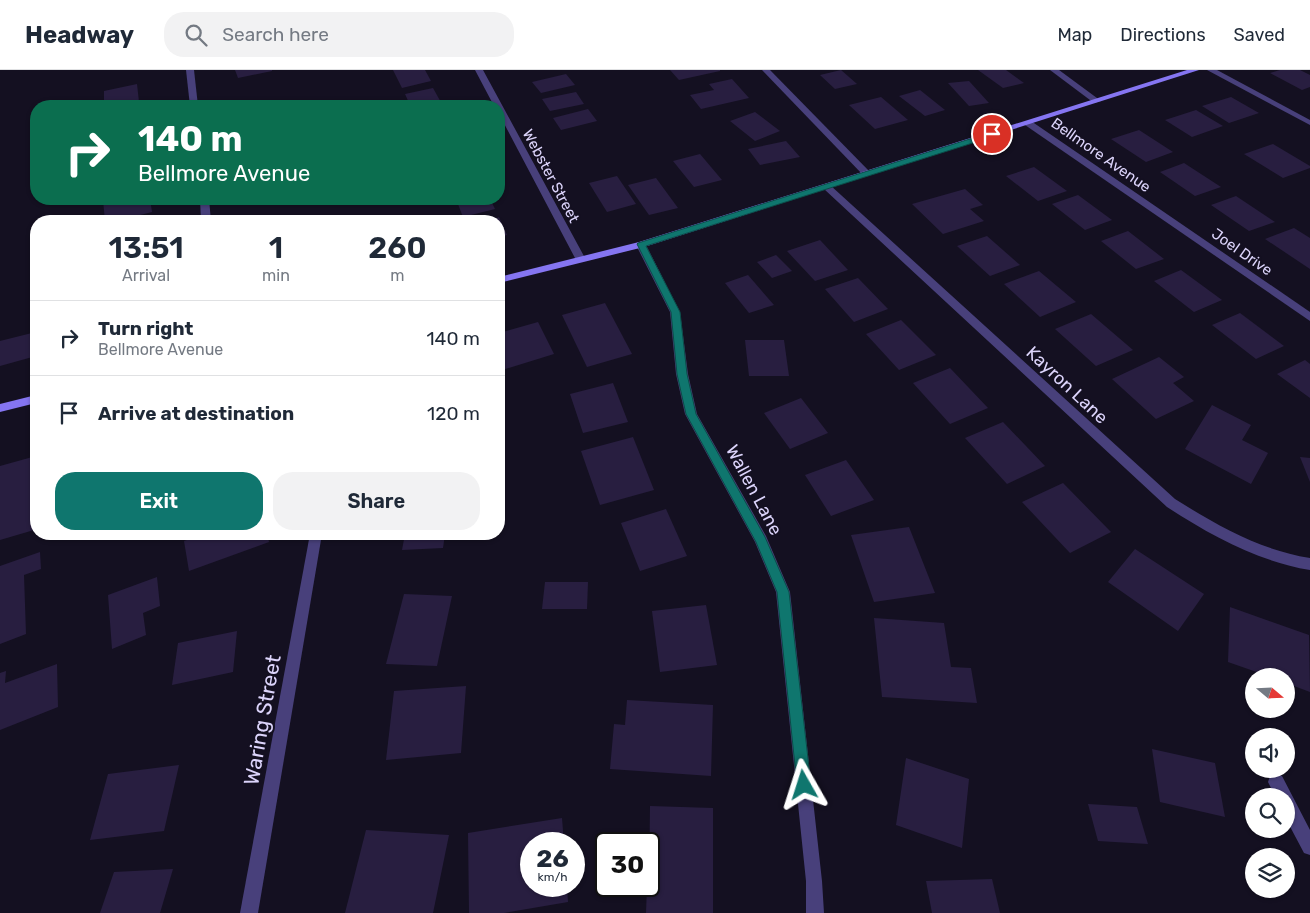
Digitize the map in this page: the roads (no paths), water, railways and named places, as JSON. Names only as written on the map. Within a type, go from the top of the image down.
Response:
[{"type":"main road","name":"Bellmore Avenue","points":[[505,278],[641,244],[1194,70]]},
{"type":"main road","points":[[0,408],[30,400]]},
{"type":"street","points":[[190,70],[193,100]]},
{"type":"street","name":"Webster Street","points":[[479,70],[494,100]]},
{"type":"street","points":[[766,70],[866,174]]},
{"type":"street","points":[[1054,70],[1098,101]]},
{"type":"street","points":[[1211,70],[1310,123]]},
{"type":"street","name":"Webster Street","points":[[505,120],[580,258]]},
{"type":"street","name":"Bellmore Avenue","points":[[1028,123],[1156,211]]},
{"type":"street","name":"Kayron Lane","points":[[827,187],[1171,503],[1212,530],[1246,546],[1300,563],[1310,564]]},
{"type":"street","name":"Joel Drive","points":[[1156,211],[1310,317]]},
{"type":"street","name":"Wallen Lane","points":[[641,244],[675,312],[682,374],[691,414],[761,540],[783,592],[814,881],[815,913]]},
{"type":"street","name":"Waring Street","points":[[250,913],[315,540]]},
{"type":"street","points":[[1276,782],[1279,788]]},
{"type":"street","points":[[1295,819],[1310,847]]}]
